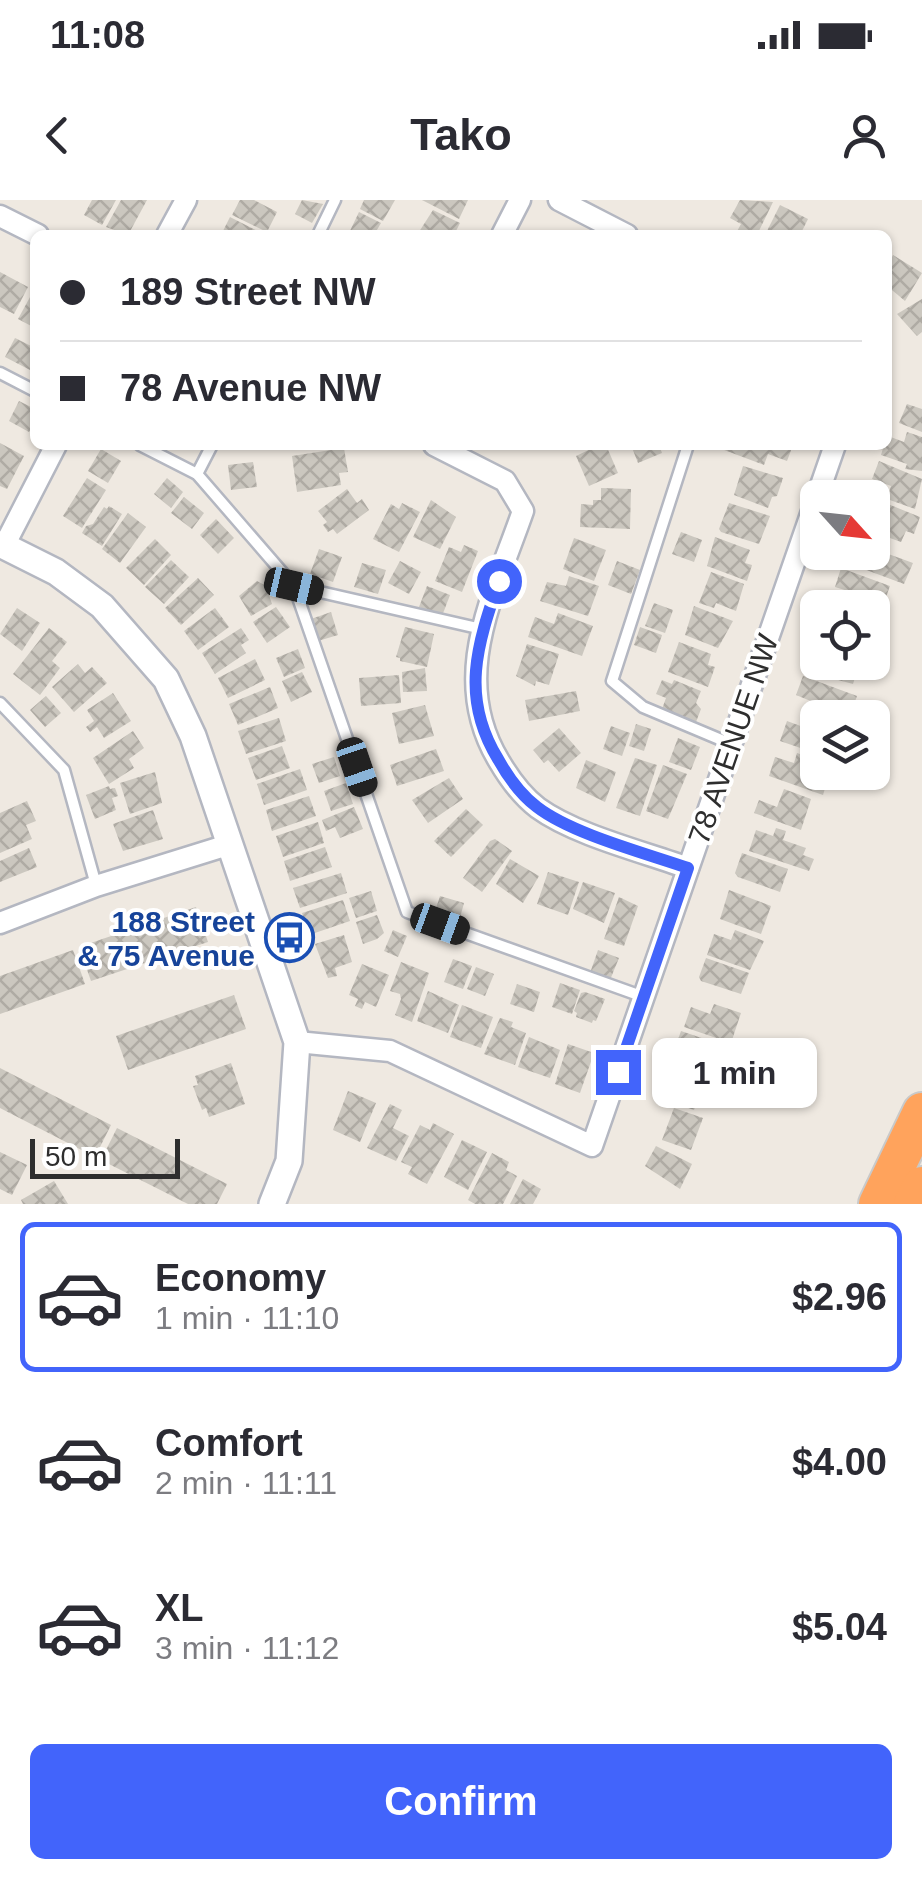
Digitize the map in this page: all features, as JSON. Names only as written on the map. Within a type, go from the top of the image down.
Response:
[{"type":"highway","points":[[878,1204],[922,1112]]},
{"type":"highway","points":[[912,1204],[922,1186]]},
{"type":"street","points":[[170,230],[186,200]]},
{"type":"street","points":[[505,230],[520,200]]},
{"type":"street","points":[[560,200],[618,230]]},
{"type":"street","points":[[0,216],[30,231]]},
{"type":"street","points":[[53,450],[2,545],[56,572],[102,606],[166,679],[194,736],[297,1042],[288,1161],[272,1204]]},
{"type":"street","points":[[444,450],[506,482],[523,512],[482,629],[475,665],[476,708],[490,746],[510,779],[537,807],[568,824],[688,868]]},
{"type":"street","name":"78 AVENUE NW","points":[[297,1042],[390,1052],[592,1146],[833,450]]},
{"type":"street","points":[[0,923],[96,886],[231,844]]},
{"type":"lane","points":[[321,230],[336,200]]},
{"type":"lane","points":[[0,373],[30,388]]},
{"type":"lane","points":[[150,450],[198,474],[294,586],[407,912],[644,998]]},
{"type":"lane","points":[[198,474],[210,450]]},
{"type":"lane","points":[[686,450],[612,681],[644,706],[732,744]]},
{"type":"lane","points":[[294,586],[482,629]]},
{"type":"lane","points":[[0,702],[64,770],[96,886]]},
{"type":"building","points":[[92,200],[116,200],[102,225],[84,215]]},
{"type":"building","points":[[121,200],[147,200],[131,230],[106,227]]},
{"type":"building","points":[[240,200],[254,200],[277,212],[268,230],[232,215]]},
{"type":"building","points":[[302,200],[323,204],[312,223],[295,214]]},
{"type":"building","points":[[364,200],[395,200],[383,221],[360,209]]},
{"type":"building","points":[[422,200],[468,200],[459,219]]},
{"type":"building","points":[[740,200],[773,202],[759,230],[738,230],[741,224],[730,218]]},
{"type":"building","points":[[780,205],[808,219],[802,230],[768,230]]},
{"type":"building","points":[[433,210],[460,223],[456,230],[420,230]]},
{"type":"building","points":[[359,212],[381,223],[377,230],[350,230]]},
{"type":"building","points":[[230,217],[255,230],[224,230]]},
{"type":"building","points":[[892,257],[922,273],[905,301],[892,290]]},
{"type":"building","points":[[0,272],[28,287],[14,314],[0,307]]},
{"type":"building","points":[[30,297],[30,325],[18,319]]},
{"type":"building","points":[[922,299],[922,332],[917,336],[897,314]]},
{"type":"building","points":[[15,338],[30,346],[30,370],[5,357]]},
{"type":"building","points":[[19,401],[30,406],[29,432],[9,421]]},
{"type":"building","points":[[907,404],[922,409],[922,432],[899,423]]},
{"type":"building","points":[[907,432],[922,437],[922,471],[905,469],[907,464],[881,455],[882,450],[892,450],[892,438],[904,442]]},
{"type":"building","points":[[0,443],[24,456],[7,489],[0,486]]},
{"type":"building","points":[[100,450],[121,461],[108,483],[88,471]]},
{"type":"building","points":[[344,450],[348,472],[339,473],[341,485],[297,492],[292,456]]},
{"type":"building","points":[[589,450],[608,450],[618,473],[589,486],[576,456]]},
{"type":"building","points":[[633,450],[661,450],[662,453],[638,463]]},
{"type":"building","points":[[724,450],[791,450],[787,461],[768,454],[764,465]]},
{"type":"building","points":[[879,461],[922,479],[915,509],[890,500],[890,480],[872,479]]},
{"type":"building","points":[[253,462],[257,487],[231,490],[228,465]]},
{"type":"building","points":[[743,466],[783,478],[768,508],[734,495]]},
{"type":"building","points":[[87,478],[106,490],[82,528],[63,516]]},
{"type":"building","points":[[167,478],[183,492],[171,508],[154,494]]},
{"type":"building","points":[[601,488],[631,489],[630,529],[580,527],[581,504],[593,505],[593,500],[601,500]]},
{"type":"building","points":[[347,489],[357,503],[362,499],[369,510],[337,534],[333,529],[328,532],[323,525],[327,522],[318,511]]},
{"type":"building","points":[[184,497],[204,513],[192,529],[171,513]]},
{"type":"building","points":[[431,500],[456,517],[440,549],[413,537]]},
{"type":"building","points":[[402,503],[420,512],[399,552],[373,539],[391,504],[399,509]]},
{"type":"building","points":[[729,503],[770,516],[759,544],[721,532]]},
{"type":"building","points":[[890,505],[920,517],[914,534],[906,531],[901,542],[890,538]]},
{"type":"building","points":[[109,506],[122,514],[102,546],[82,533]]},
{"type":"building","points":[[128,513],[146,527],[120,563],[102,549]]},
{"type":"building","points":[[216,519],[234,538],[218,554],[200,535]]},
{"type":"building","points":[[681,532],[702,540],[694,562],[672,554]]},
{"type":"building","points":[[715,537],[750,550],[745,563],[752,565],[747,581],[707,566]]},
{"type":"building","points":[[574,538],[606,550],[594,581],[563,569]]},
{"type":"building","points":[[155,539],[171,555],[144,585],[126,568]]},
{"type":"building","points":[[464,545],[478,551],[462,592],[435,581],[449,547],[461,552]]},
{"type":"building","points":[[319,549],[342,557],[333,582],[310,574]]},
{"type":"building","points":[[890,555],[913,563],[904,584],[866,570],[890,570]]},
{"type":"building","points":[[171,560],[189,577],[164,604],[145,587]]},
{"type":"building","points":[[400,561],[421,572],[409,594],[388,583]]},
{"type":"building","points":[[617,561],[640,570],[631,594],[608,585]]},
{"type":"building","points":[[362,563],[386,570],[378,594],[354,587]]},
{"type":"building","points":[[840,570],[890,586],[889,590],[835,587]]},
{"type":"building","points":[[711,572],[744,584],[736,611],[716,603],[714,608],[699,603]]},
{"type":"building","points":[[569,576],[599,586],[588,616],[540,601],[547,582],[566,586]]},
{"type":"building","points":[[198,578],[214,595],[181,625],[165,608]]},
{"type":"building","points":[[257,581],[266,586],[272,604],[251,616],[239,596]]},
{"type":"building","points":[[427,586],[450,595],[442,616],[419,607]]},
{"type":"building","points":[[654,603],[673,610],[665,633],[645,626]]},
{"type":"building","points":[[694,606],[733,621],[718,648],[685,635]]},
{"type":"building","points":[[276,607],[290,627],[267,643],[253,622]]},
{"type":"building","points":[[17,608],[40,623],[22,651],[0,634]]},
{"type":"building","points":[[215,608],[229,627],[198,650],[184,631]]},
{"type":"building","points":[[331,612],[338,635],[318,641],[311,619]]},
{"type":"building","points":[[558,613],[593,626],[582,656],[528,637],[535,617],[554,624]]},
{"type":"building","points":[[405,627],[434,634],[427,667],[396,657]]},
{"type":"building","points":[[640,627],[662,635],[656,653],[634,645]]},
{"type":"building","points":[[49,628],[67,642],[52,661],[60,668],[40,695],[13,674]]},
{"type":"building","points":[[241,628],[249,640],[241,645],[246,653],[215,674],[202,653]]},
{"type":"building","points":[[679,642],[711,654],[708,665],[715,667],[708,687],[668,672]]},
{"type":"building","points":[[527,644],[559,654],[549,685],[536,681],[535,686],[516,676]]},
{"type":"building","points":[[298,649],[305,668],[284,677],[276,658]]},
{"type":"building","points":[[255,659],[265,680],[228,698],[218,678]]},
{"type":"building","points":[[78,664],[85,673],[92,667],[107,683],[74,712],[52,687]]},
{"type":"building","points":[[425,668],[427,691],[403,692],[402,672]]},
{"type":"building","points":[[302,672],[312,692],[291,702],[282,681]]},
{"type":"building","points":[[399,675],[401,703],[361,706],[359,678]]},
{"type":"building","points":[[662,680],[672,684],[674,680],[701,691],[696,703],[701,709],[696,722],[662,709],[666,698],[656,694]]},
{"type":"building","points":[[802,680],[814,680],[857,696],[856,700],[808,700],[796,695]]},
{"type":"building","points":[[270,687],[278,708],[238,725],[229,704]]},
{"type":"building","points":[[576,691],[580,711],[529,721],[525,700]]},
{"type":"building","points":[[113,693],[131,721],[104,738],[97,727],[90,732],[86,727],[94,721],[87,710]]},
{"type":"building","points":[[46,696],[61,713],[45,727],[30,710]]},
{"type":"building","points":[[425,705],[434,736],[399,744],[392,713]]},
{"type":"building","points":[[279,718],[286,741],[246,754],[238,731]]},
{"type":"building","points":[[787,721],[800,726],[800,748],[780,741]]},
{"type":"building","points":[[636,724],[651,729],[644,751],[629,746]]},
{"type":"building","points":[[611,726],[630,733],[622,756],[603,749]]},
{"type":"building","points":[[559,728],[581,753],[559,772],[533,750]]},
{"type":"building","points":[[133,731],[144,748],[129,759],[134,768],[109,784],[93,758]]},
{"type":"building","points":[[678,738],[700,747],[691,770],[669,762]]},
{"type":"building","points":[[282,746],[290,768],[256,780],[248,758]]},
{"type":"building","points":[[436,749],[444,771],[397,786],[390,765]]},
{"type":"building","points":[[797,753],[800,754],[800,787],[769,776],[775,757],[794,763]]},
{"type":"building","points":[[334,757],[340,776],[319,783],[312,764]]},
{"type":"building","points":[[635,758],[657,765],[640,816],[616,808]]},
{"type":"building","points":[[586,760],[616,772],[605,802],[576,788]]},
{"type":"building","points":[[663,765],[687,774],[668,819],[646,811]]},
{"type":"building","points":[[300,769],[307,790],[264,805],[257,784]]},
{"type":"building","points":[[155,772],[162,803],[130,814],[120,783]]},
{"type":"building","points":[[449,778],[463,799],[428,823],[412,800]]},
{"type":"building","points":[[346,783],[353,804],[331,811],[324,791]]},
{"type":"building","points":[[109,786],[115,788],[118,796],[112,798],[116,810],[95,819],[86,795]]},
{"type":"building","points":[[784,789],[811,799],[801,830],[754,813],[759,800],[777,807]]},
{"type":"building","points":[[309,796],[316,816],[272,831],[266,810]]},
{"type":"building","points":[[27,801],[36,821],[26,825],[32,839],[0,853],[0,813]]},
{"type":"building","points":[[354,807],[363,829],[340,838],[335,827],[326,831],[322,820]]},
{"type":"building","points":[[466,809],[483,825],[451,857],[434,841]]},
{"type":"building","points":[[153,810],[163,839],[123,851],[113,824]]},
{"type":"building","points":[[318,822],[324,843],[283,857],[276,836]]},
{"type":"building","points":[[776,828],[786,831],[783,840],[806,848],[803,855],[814,859],[809,871],[749,851],[756,830],[773,836]]},
{"type":"building","points":[[495,839],[512,851],[482,892],[463,878]]},
{"type":"building","points":[[325,847],[332,867],[290,881],[284,861]]},
{"type":"building","points":[[29,848],[37,867],[0,882],[0,861]]},
{"type":"building","points":[[742,853],[788,869],[780,892],[738,877],[735,873]]},
{"type":"building","points":[[510,859],[539,876],[523,903],[496,884]]},
{"type":"building","points":[[548,872],[579,882],[568,915],[537,904]]},
{"type":"building","points":[[341,873],[347,893],[300,908],[293,888]]},
{"type":"building","points":[[583,882],[615,893],[604,923],[573,909]]},
{"type":"building","points":[[729,890],[771,906],[761,934],[720,919]]},
{"type":"building","points":[[371,891],[377,911],[356,918],[349,898]]},
{"type":"building","points":[[440,896],[464,903],[458,925],[433,918]]},
{"type":"building","points":[[619,897],[638,906],[624,946],[604,939]]},
{"type":"building","points":[[343,900],[350,921],[309,935],[302,913]]},
{"type":"building","points":[[196,907],[208,942],[91,981],[79,947]]},
{"type":"building","points":[[377,915],[384,933],[363,944],[356,922]]},
{"type":"building","points":[[393,930],[407,936],[398,957],[384,951]]},
{"type":"building","points":[[735,930],[764,941],[750,970],[707,955],[714,934],[731,940]]},
{"type":"building","points":[[344,935],[352,962],[335,968],[337,976],[328,978],[315,944]]},
{"type":"building","points":[[73,950],[85,984],[0,1014],[0,976]]},
{"type":"building","points":[[598,950],[619,958],[610,980],[590,973]]},
{"type":"building","points":[[706,958],[749,973],[741,994],[701,981]]},
{"type":"building","points":[[453,959],[472,966],[463,989],[444,982]]},
{"type":"building","points":[[401,962],[429,973],[412,1022],[395,1015],[400,994],[390,991]]},
{"type":"building","points":[[362,964],[389,975],[376,1007],[365,1002],[362,1009],[355,1006],[358,999],[349,995]]},
{"type":"building","points":[[476,967],[494,974],[485,996],[467,989]]},
{"type":"building","points":[[560,983],[580,990],[572,1014],[552,1007]]},
{"type":"building","points":[[517,984],[540,992],[534,1012],[510,1004]]},
{"type":"building","points":[[428,991],[459,1005],[448,1033],[417,1021]]},
{"type":"building","points":[[585,992],[605,999],[592,1023],[576,1017],[574,1011]]},
{"type":"building","points":[[234,995],[246,1029],[128,1070],[116,1036]]},
{"type":"building","points":[[714,1004],[741,1013],[731,1043],[684,1027],[691,1007],[710,1014]]},
{"type":"building","points":[[462,1005],[493,1017],[481,1048],[450,1037]]},
{"type":"building","points":[[500,1018],[513,1022],[511,1027],[526,1033],[515,1065],[484,1054]]},
{"type":"building","points":[[681,1031],[725,1046],[714,1076],[690,1067],[694,1055],[675,1048]]},
{"type":"building","points":[[529,1037],[560,1050],[550,1078],[518,1067]]},
{"type":"building","points":[[568,1044],[594,1053],[580,1093],[555,1084]]},
{"type":"building","points":[[231,1063],[245,1104],[209,1117],[206,1108],[202,1110],[193,1086],[198,1085],[195,1076]]},
{"type":"building","points":[[669,1065],[706,1078],[694,1110],[674,1103],[678,1093],[659,1085]]},
{"type":"building","points":[[0,1068],[111,1125],[95,1157],[0,1108]]},
{"type":"building","points":[[348,1091],[376,1103],[360,1142],[333,1130]]},
{"type":"building","points":[[390,1104],[402,1110],[393,1128],[409,1136],[396,1161],[367,1148]]},
{"type":"building","points":[[674,1108],[703,1118],[691,1150],[662,1140]]},
{"type":"building","points":[[433,1123],[454,1134],[427,1184],[408,1174],[412,1167],[401,1162],[420,1125],[430,1130]]},
{"type":"building","points":[[117,1128],[227,1184],[217,1204],[188,1204],[101,1160]]},
{"type":"building","points":[[462,1140],[487,1152],[468,1190],[444,1177]]},
{"type":"building","points":[[656,1146],[692,1164],[680,1189],[645,1166]]},
{"type":"building","points":[[0,1152],[27,1165],[12,1195],[0,1189]]},
{"type":"building","points":[[492,1153],[509,1162],[506,1170],[517,1176],[503,1204],[475,1204],[468,1200]]},
{"type":"building","points":[[523,1179],[541,1189],[533,1204],[510,1204]]},
{"type":"building","points":[[54,1181],[68,1204],[23,1204],[21,1200]]},
{"type":"place","name":"188 Street & 75 Avenue","points":[[290,938]]},
{"type":"route","points":[[499,581],[482,629],[475,665],[476,708],[490,746],[510,779],[537,807],[568,824],[688,868],[618,1072]]}]
